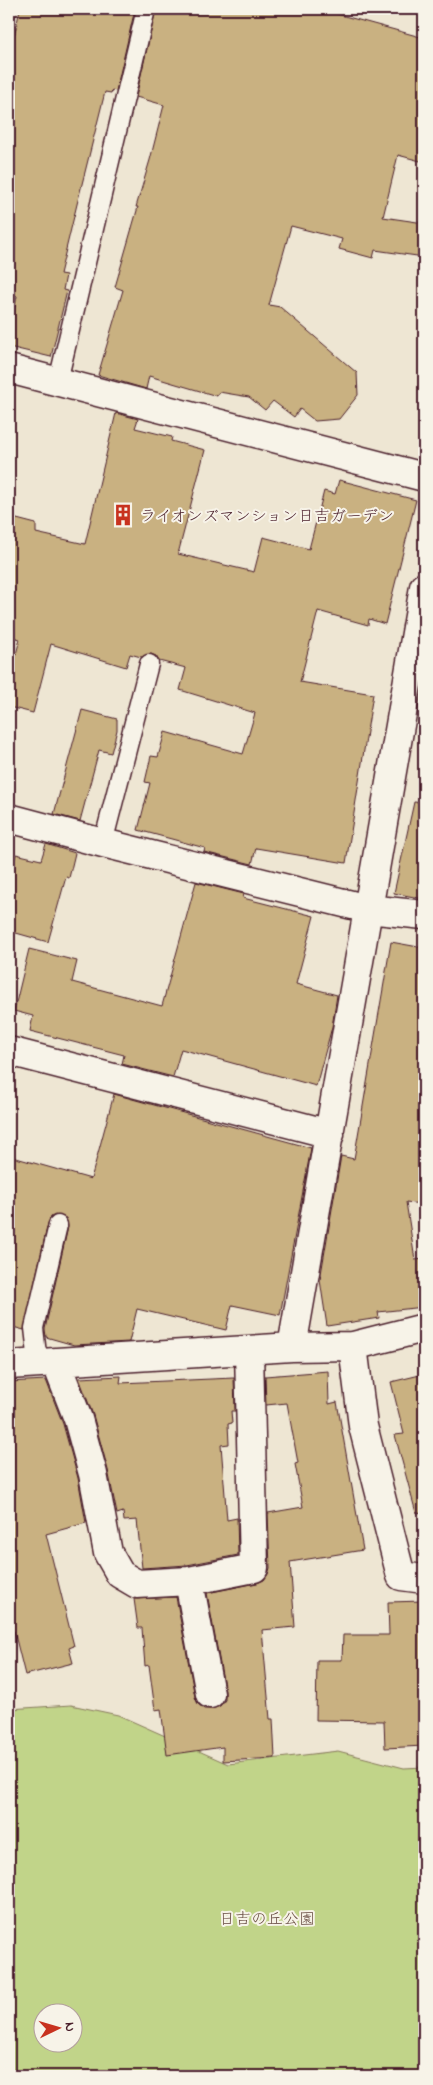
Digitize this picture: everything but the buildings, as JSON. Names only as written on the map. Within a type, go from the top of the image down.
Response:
[{"type":"street","points":[[9,369],[424,477]]},
{"type":"street","points":[[292,1347],[318,1186],[330,1134],[424,587]]},
{"type":"street","points":[[9,818],[368,909],[424,915]]},
{"type":"street","points":[[9,1051],[330,1134]]},
{"type":"street","points":[[9,1365],[292,1347],[353,1346],[424,1328]]},
{"type":"street","points":[[353,1346],[363,1426],[401,1576],[424,1579]]},
{"type":"street","points":[[47,1363],[78,1419],[91,1464],[108,1553],[120,1574],[137,1584],[189,1581],[254,1568],[249,1350]]},
{"type":"street","points":[[189,1581],[210,1694]]},
{"type":"lane","points":[[58,382],[146,9]]},
{"type":"lane","points":[[103,843],[149,664]]},
{"type":"lane","points":[[47,1363],[34,1328],[58,1225]]},
{"type":"green space","name":"日吉の丘公園","points":[[71,1705],[118,1715],[228,1764],[338,1751],[404,1768],[424,1767],[424,2076],[9,2076],[9,1709]]},
{"type":"place","name":"ライオンズマンション日吉ガーデン","points":[[123,515]]}]
